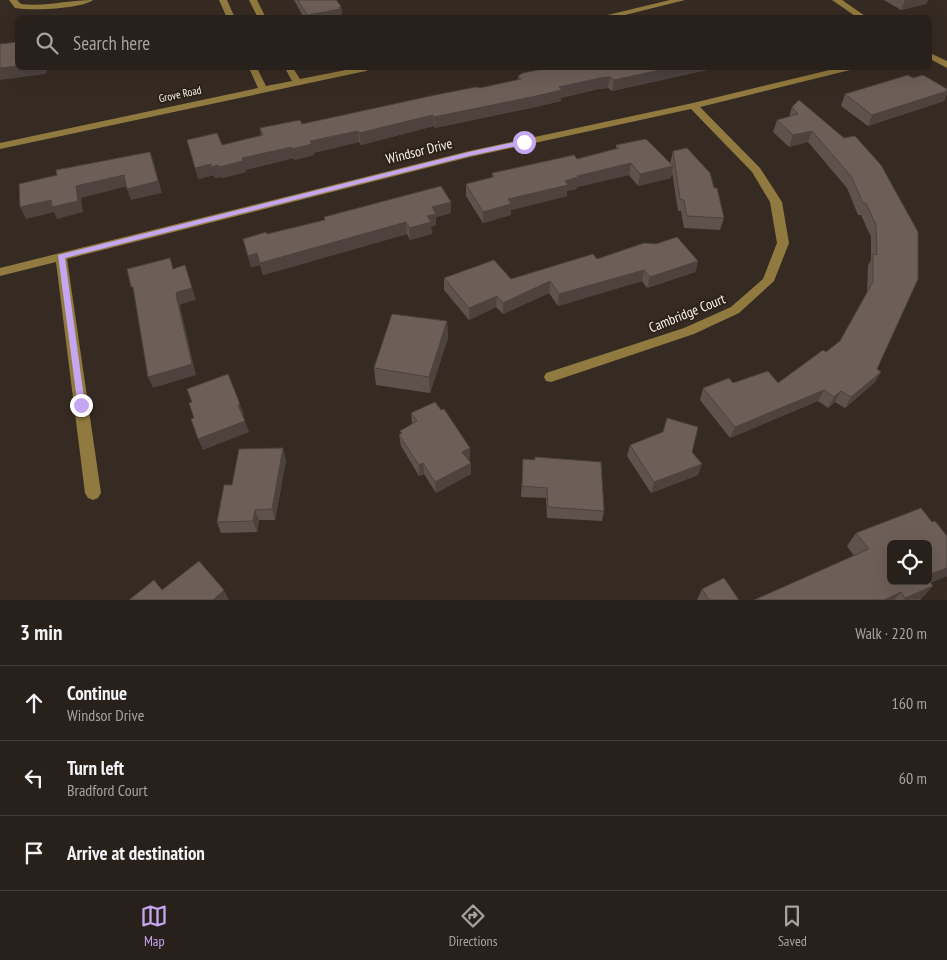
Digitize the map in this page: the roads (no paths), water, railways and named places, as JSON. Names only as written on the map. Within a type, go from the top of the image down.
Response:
[{"type":"street","points":[[13,0],[18,6],[31,13],[45,8],[90,0]]},
{"type":"street","points":[[223,0],[230,15]]},
{"type":"street","points":[[253,0],[260,15]]},
{"type":"street","points":[[613,15],[681,0]]},
{"type":"street","points":[[836,0],[859,15]]},
{"type":"street","points":[[932,57],[947,65]]},
{"type":"street","points":[[255,70],[264,89]]},
{"type":"street","points":[[291,70],[298,82]]},
{"type":"street","name":"Grove Road","points":[[0,146],[356,70]]},
{"type":"street","name":"Windsor Drive","points":[[0,272],[469,154],[693,106],[839,70]]},
{"type":"street","name":"Cambridge Court","points":[[551,377],[689,331],[735,310],[768,281],[783,243],[776,202],[756,170],[693,106]]},
{"type":"street","points":[[61,256],[92,493]]}]
